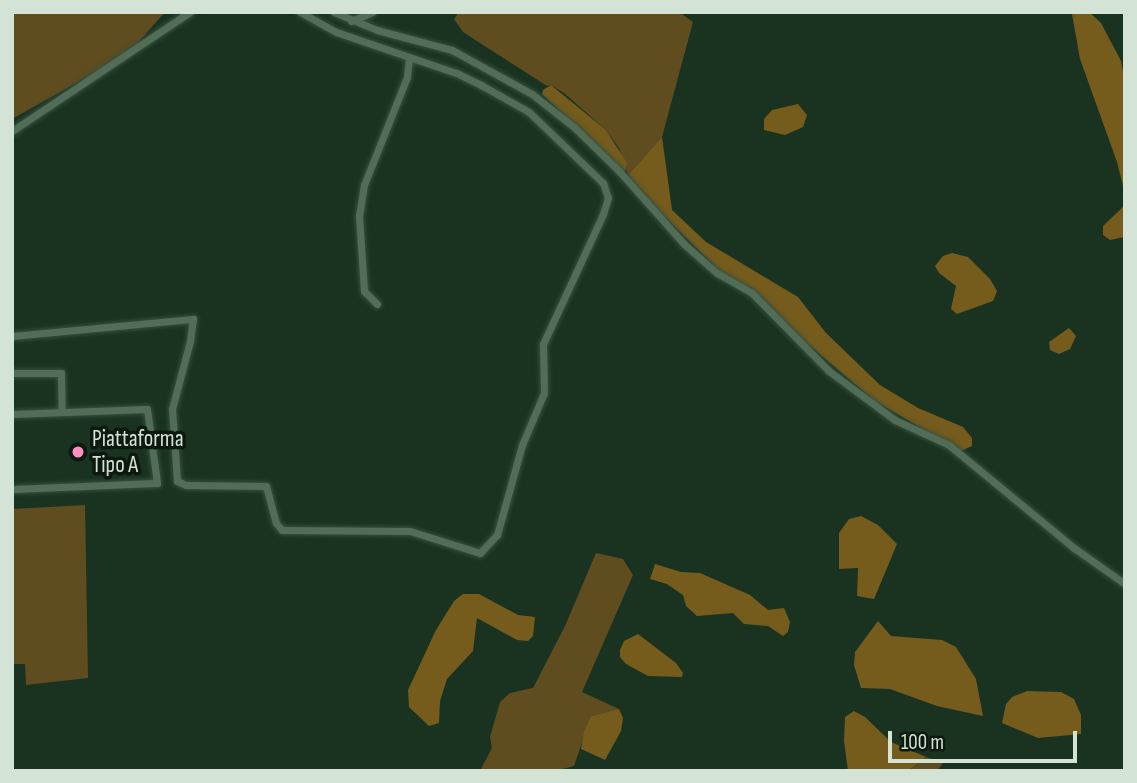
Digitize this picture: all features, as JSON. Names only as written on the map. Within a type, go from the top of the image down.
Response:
[{"type":"lane","points":[[12,131],[190,12]]},
{"type":"lane","points":[[12,336],[192,319],[190,341],[172,409],[177,481],[186,485],[266,486],[276,523],[282,530],[410,531],[480,553],[497,535],[522,445],[544,394],[543,344],[608,198],[603,183],[529,112],[456,73],[336,32],[300,12]]},
{"type":"lane","points":[[334,12],[350,21],[452,50],[532,94],[575,128],[619,170],[684,244],[717,273],[752,293],[829,371],[895,420],[949,445],[1074,548],[1125,584]]},
{"type":"lane","points":[[350,21],[372,12]]},
{"type":"lane","points":[[377,304],[364,291],[359,216],[364,185],[407,77],[409,57]]},
{"type":"lane","points":[[12,373],[61,373],[62,412]]},
{"type":"lane","points":[[12,414],[146,410],[157,483],[12,489]]},
{"type":"shaded area","points":[[12,12],[165,12],[128,54],[12,119]]},
{"type":"shaded area","points":[[459,12],[679,12],[693,22],[662,137],[628,175],[619,148],[606,130],[564,93],[551,85],[547,86],[463,32],[454,19]]},
{"type":"shaded area","points":[[1089,12],[1101,23],[1121,61],[1125,81],[1125,194],[1117,162],[1080,59],[1072,14]]},
{"type":"shaded area","points":[[551,85],[606,130],[627,163],[625,172],[542,94],[543,90]]},
{"type":"shaded area","points":[[798,104],[807,115],[803,127],[785,135],[764,130],[764,119],[772,110]]},
{"type":"shaded area","points":[[662,137],[672,210],[706,242],[798,297],[826,333],[880,385],[918,408],[963,427],[972,438],[972,446],[961,451],[875,401],[789,328],[765,301],[724,275],[659,211],[628,175]]},
{"type":"shaded area","points":[[1125,205],[1125,237],[1110,240],[1103,235],[1103,226]]},
{"type":"shaded area","points":[[952,253],[968,257],[990,279],[997,291],[993,301],[957,314],[951,309],[956,286],[939,273],[935,266],[943,256]]},
{"type":"shaded area","points":[[1069,328],[1076,336],[1070,349],[1059,354],[1050,350],[1049,342]]},
{"type":"shaded area","points":[[85,505],[88,678],[26,685],[25,664],[12,664],[12,509]]},
{"type":"shaded area","points":[[861,516],[878,525],[897,544],[874,599],[857,596],[858,568],[839,569],[839,533],[849,519]]},
{"type":"shaded area","points":[[596,553],[623,559],[633,575],[582,692],[619,709],[591,716],[574,766],[555,771],[480,771],[492,748],[490,737],[500,702],[510,693],[533,688],[565,626]]},
{"type":"shaded area","points":[[655,564],[681,572],[700,573],[750,595],[768,610],[784,608],[790,622],[788,632],[783,636],[768,626],[744,624],[733,613],[697,616],[686,606],[683,595],[667,584],[650,579]]},
{"type":"shaded area","points":[[463,594],[479,594],[518,615],[535,617],[533,636],[528,641],[517,640],[477,618],[473,651],[447,679],[440,701],[439,723],[429,726],[409,707],[408,690],[436,630],[454,601]]},
{"type":"shaded area","points":[[878,621],[891,636],[942,640],[956,647],[976,679],[983,716],[937,706],[890,689],[861,688],[854,665],[855,652]]},
{"type":"shaded area","points":[[638,634],[676,663],[683,673],[682,677],[648,676],[626,664],[620,657],[620,650],[624,641]]},
{"type":"shaded area","points":[[1027,691],[1061,692],[1074,699],[1081,715],[1081,734],[1038,738],[1002,723],[1006,704],[1012,697]]},
{"type":"shaded area","points":[[619,709],[623,718],[621,731],[605,760],[581,749],[591,716]]},
{"type":"shaded area","points":[[854,711],[865,717],[891,742],[926,757],[908,771],[848,771],[844,741],[845,717]]},
{"type":"shaded area","points":[[926,757],[943,763],[937,771],[908,771]]},
{"type":"place","name":"Piattaforma Tipo A","points":[[78,452]]}]
